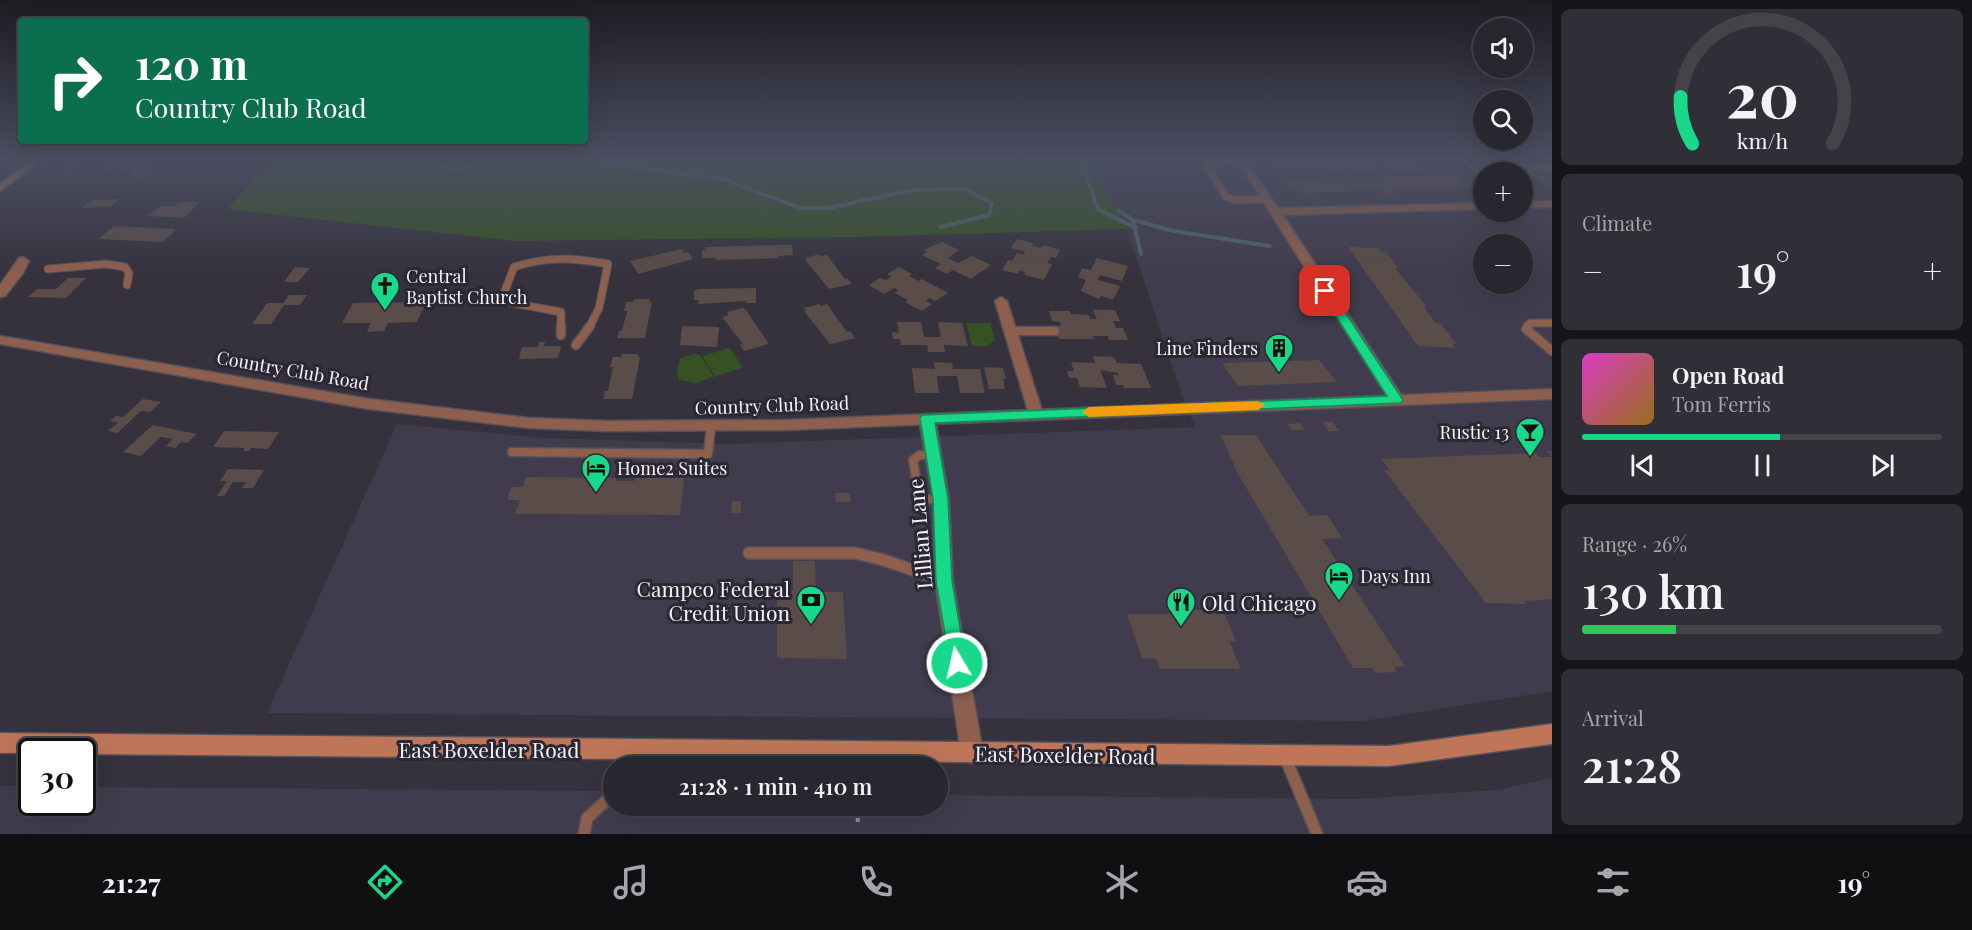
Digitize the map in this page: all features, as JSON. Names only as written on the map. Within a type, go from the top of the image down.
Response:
[{"type":"main road","name":"East Boxelder Road","points":[[0,744],[1389,756],[1552,734]]},
{"type":"street","points":[[1266,199],[1397,400]]},
{"type":"street","points":[[1533,204],[1552,204]]},
{"type":"street","points":[[1274,212],[1473,206]]},
{"type":"street","points":[[1455,207],[1466,216]]},
{"type":"street","points":[[0,293],[20,270],[23,261]]},
{"type":"street","points":[[1001,301],[1036,414]]},
{"type":"street","name":"Country Club Road","points":[[0,340],[369,404],[459,416],[596,426],[711,426],[1552,394]]},
{"type":"street","name":"Lillian Lane","points":[[927,418],[941,499],[944,581],[972,753]]},
{"type":"lane","points":[[1226,197],[1236,200],[1266,199]]},
{"type":"lane","points":[[561,335],[561,312],[501,301],[514,267],[538,258],[561,256],[608,264],[603,295],[591,329],[576,345]]},
{"type":"lane","points":[[48,269],[106,264],[125,267],[129,273],[127,285]]},
{"type":"lane","points":[[1552,323],[1530,323],[1526,329],[1552,351]]},
{"type":"lane","points":[[1010,331],[1054,332]]},
{"type":"lane","points":[[512,452],[708,454],[711,426]]},
{"type":"lane","points":[[749,553],[855,553],[884,560],[944,581]]},
{"type":"lane","points":[[1284,756],[1317,834]]},
{"type":"lane","points":[[584,834],[587,818],[603,804]]},
{"type":"path","points":[[858,816],[858,823]]},
{"type":"shaded area","points":[[1110,197],[1473,197],[1473,222],[1533,222],[1533,197],[1552,197],[1552,691],[1363,721],[267,713],[397,424],[545,438],[728,444],[1195,427],[1182,396],[1127,229]]},
{"type":"shaded area","points":[[1552,778],[1552,834],[0,834],[0,786],[18,786],[18,816],[96,816],[96,787],[603,791],[603,816],[948,816],[948,795],[1354,799],[1497,790]]},
{"type":"green space","points":[[238,197],[1110,197],[1127,229],[855,237],[514,241],[227,209]]},
{"type":"green space","points":[[966,323],[990,323],[995,340],[987,346],[972,346]]},
{"type":"green space","points":[[730,348],[743,368],[715,376],[702,356]]},
{"type":"green space","points":[[694,354],[700,355],[714,377],[695,383],[679,380],[677,373],[680,358]]},
{"type":"building","points":[[119,199],[110,207],[81,208],[92,200]]},
{"type":"building","points":[[180,202],[200,202],[184,218],[148,216],[160,206],[175,206]]},
{"type":"building","points":[[114,226],[177,229],[163,242],[98,239]]},
{"type":"building","points":[[1017,239],[1033,243],[1032,246],[1041,248],[1043,245],[1060,250],[1056,258],[1051,257],[1047,263],[1052,264],[1044,280],[1024,275],[1025,272],[1019,270],[1018,274],[1002,270],[1008,260],[1012,261],[1017,253],[1023,255],[1025,251],[1011,248]]},
{"type":"building","points":[[942,242],[959,250],[948,258],[958,263],[972,256],[991,265],[971,279],[953,270],[947,274],[935,268],[941,264],[922,255],[927,252],[923,250]]},
{"type":"building","points":[[792,245],[793,255],[778,256],[779,258],[716,260],[716,258],[702,258],[702,250],[705,250],[705,247]]},
{"type":"building","points":[[1348,247],[1378,248],[1381,252],[1386,252],[1398,268],[1395,268],[1427,307],[1424,307],[1435,322],[1441,324],[1456,344],[1452,344],[1455,348],[1418,346]]},
{"type":"building","points":[[682,249],[684,253],[688,252],[693,259],[638,274],[630,261]]},
{"type":"building","points":[[819,254],[820,256],[827,255],[845,279],[847,278],[852,284],[829,289],[805,260],[807,260],[805,258]]},
{"type":"building","points":[[1097,258],[1128,266],[1122,281],[1100,275],[1098,280],[1120,286],[1113,300],[1101,296],[1099,299],[1081,291],[1086,280],[1078,277],[1082,268],[1091,270]]},
{"type":"building","points":[[295,267],[310,268],[298,282],[284,282]]},
{"type":"building","points":[[899,267],[912,274],[909,276],[919,281],[922,279],[948,293],[935,301],[930,298],[926,301],[932,304],[922,311],[905,302],[908,300],[895,293],[899,290],[894,288],[884,294],[869,285],[880,278],[886,280],[892,276],[887,274]]},
{"type":"building","points":[[68,278],[86,278],[66,298],[28,297],[37,289],[56,289]]},
{"type":"building","points":[[756,288],[756,303],[746,303],[746,301],[698,304],[699,300],[694,300],[694,291],[699,289]]},
{"type":"building","points":[[289,295],[307,295],[300,305],[284,305],[271,324],[252,324],[267,303],[283,303]]},
{"type":"building","points":[[634,299],[650,299],[649,302],[652,302],[645,338],[617,338],[619,331],[622,331],[627,311],[624,311],[626,302],[633,302]]},
{"type":"building","name":"Central Baptist Church","points":[[426,302],[417,322],[388,323],[384,331],[367,332],[371,323],[342,323],[353,303]]},
{"type":"building","points":[[819,304],[821,306],[827,304],[847,332],[850,331],[855,338],[830,344],[804,311],[806,310],[804,308]]},
{"type":"building","points":[[742,308],[746,310],[769,344],[744,351],[740,345],[743,344],[722,317],[729,315],[727,312]]},
{"type":"building","points":[[1093,310],[1115,310],[1120,321],[1113,321],[1116,328],[1123,328],[1128,340],[1109,340],[1108,336],[1093,336],[1094,339],[1059,339],[1054,326],[1061,326],[1060,322],[1052,321],[1049,311],[1070,311],[1071,314],[1089,315],[1090,319],[1097,319]]},
{"type":"building","points":[[897,322],[921,322],[924,337],[941,337],[938,322],[962,323],[968,346],[944,345],[945,352],[928,352],[927,345],[901,345],[900,339],[893,339],[892,332],[899,333]]},
{"type":"building","points":[[682,326],[719,327],[717,347],[680,345]]},
{"type":"building","points":[[539,342],[545,342],[544,346],[561,346],[558,358],[519,359],[522,347],[538,347]]},
{"type":"building","points":[[622,354],[638,354],[640,357],[632,399],[603,399],[605,391],[608,391],[613,357],[621,357]]},
{"type":"building","points":[[1093,356],[1114,357],[1117,363],[1141,364],[1151,388],[1124,388],[1123,385],[1116,385],[1113,375],[1119,375],[1118,373],[1100,370],[1107,388],[1080,387],[1077,378],[1069,378],[1067,371],[1074,371],[1071,362],[1095,363]]},
{"type":"building","name":"Line Finders","points":[[1319,360],[1337,382],[1238,386],[1222,363]]},
{"type":"building","points":[[934,362],[952,363],[953,369],[980,369],[985,393],[960,393],[957,376],[937,376],[939,393],[915,393],[912,368],[935,369]]},
{"type":"building","points":[[984,367],[1003,368],[1006,379],[1003,379],[1005,389],[989,389]]},
{"type":"building","points":[[143,399],[161,402],[150,412],[141,411],[117,433],[108,431],[118,423],[110,421],[116,416],[123,417]]},
{"type":"building","points":[[1323,422],[1333,422],[1339,431],[1328,431]]},
{"type":"building","points":[[1300,423],[1304,430],[1292,430],[1288,424]]},
{"type":"building","points":[[153,425],[197,434],[187,443],[181,442],[175,448],[166,446],[173,439],[161,437],[141,456],[123,452]]},
{"type":"building","points":[[224,431],[279,432],[268,449],[251,448],[249,451],[243,451],[245,448],[213,447]]},
{"type":"building","name":"Days Inn","points":[[1221,435],[1256,435],[1309,516],[1327,515],[1342,538],[1322,539],[1405,666],[1394,667],[1397,672],[1375,673],[1373,668],[1353,668],[1237,472]]},
{"type":"building","points":[[1535,453],[1539,457],[1552,457],[1552,599],[1524,601],[1526,604],[1486,603],[1384,470],[1390,470],[1381,459]]},
{"type":"building","points":[[228,469],[264,470],[253,488],[242,488],[246,482],[233,482],[224,496],[217,496],[227,481],[220,481]]},
{"type":"building","name":"Home2 Suites","points":[[526,477],[616,478],[616,481],[634,481],[635,478],[684,478],[680,515],[515,514],[520,500],[507,500],[511,487],[523,487]]},
{"type":"building","points":[[835,493],[850,493],[851,502],[836,502]]},
{"type":"building","points":[[732,501],[741,501],[741,513],[731,513]]},
{"type":"building","name":"Campco Federal Credit Union","points":[[793,561],[815,561],[816,592],[843,592],[847,659],[777,658],[777,590],[793,590]]},
{"type":"building","name":"Old Chicago","points":[[1172,610],[1223,610],[1236,641],[1229,641],[1241,669],[1160,669],[1156,659],[1142,658],[1127,614],[1173,614]]},
{"type":"waterway","points":[[771,197],[800,208],[829,208],[880,197]]},
{"type":"waterway","points":[[941,227],[989,215],[992,203],[980,197]]},
{"type":"waterway","points":[[1094,197],[1098,209],[1135,227]]},
{"type":"waterway","points":[[1119,211],[1133,220]]},
{"type":"waterway","points":[[1133,220],[1174,231],[1270,246]]},
{"type":"waterway","points":[[1133,220],[1135,227]]},
{"type":"waterway","points":[[1135,227],[1141,254]]},
{"type":"slow traffic","points":[[1089,412],[1258,405]]},
{"type":"place","name":"Central Baptist Church","points":[[385,312]]},
{"type":"place","name":"Line Finders","points":[[1279,374]]},
{"type":"place","name":"Rustic 13","points":[[1530,458]]},
{"type":"place","name":"Home2 Suites","points":[[596,494]]},
{"type":"place","name":"Days Inn","points":[[1339,602]]},
{"type":"place","name":"Campco Federal Credit Union","points":[[811,626]]},
{"type":"place","name":"Old Chicago","points":[[1181,628]]},
{"type":"route","points":[[957,663],[944,581],[941,499],[927,418],[1397,400],[1325,291]]}]
